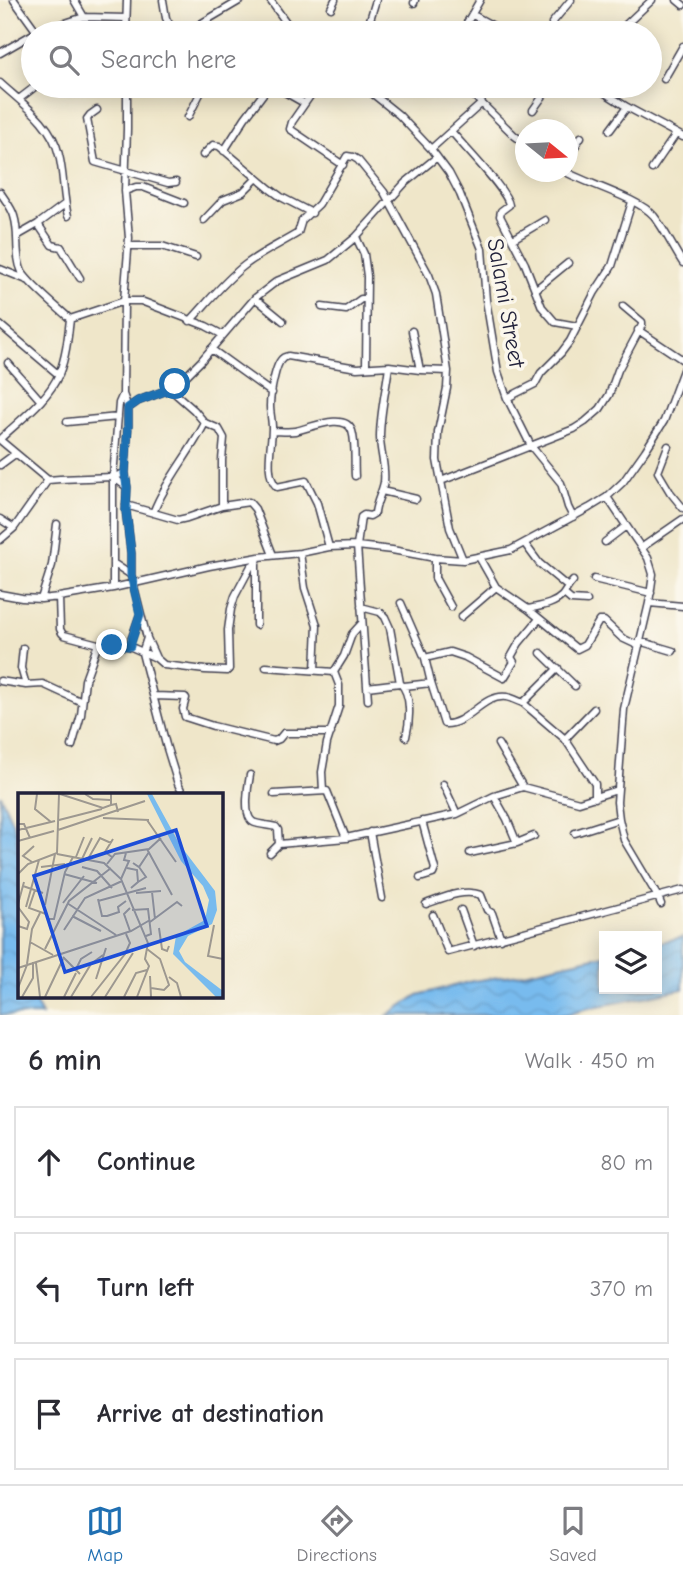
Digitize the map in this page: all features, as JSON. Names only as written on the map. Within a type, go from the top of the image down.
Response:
[{"type":"street","points":[[14,0],[27,21]]},
{"type":"street","points":[[74,0],[84,17]]},
{"type":"street","points":[[72,21],[84,17],[126,18],[127,0]]},
{"type":"street","points":[[163,0],[168,21]]},
{"type":"street","points":[[206,21],[241,0]]},
{"type":"street","points":[[270,0],[285,21]]},
{"type":"street","points":[[331,8],[335,0]]},
{"type":"street","points":[[370,21],[376,0]]},
{"type":"street","points":[[469,21],[480,0]]},
{"type":"street","points":[[554,21],[571,0]]},
{"type":"street","points":[[630,21],[652,0]]},
{"type":"street","points":[[677,0],[683,5]]},
{"type":"street","points":[[473,15],[484,21]]},
{"type":"street","points":[[0,53],[21,41]]},
{"type":"street","points":[[664,79],[683,46]]},
{"type":"street","points":[[1,86],[19,99],[45,125],[55,142],[62,169],[68,216]]},
{"type":"street","points":[[127,98],[125,191],[128,246],[124,301],[123,394],[128,408],[128,426],[125,473],[131,575],[147,638],[156,658]]},
{"type":"street","points":[[188,117],[198,98]]},
{"type":"street","points":[[224,151],[261,98]]},
{"type":"street","points":[[294,98],[304,103]]},
{"type":"street","points":[[308,98],[290,129],[343,166]]},
{"type":"street","name":"Salami Street","points":[[377,98],[431,149],[449,173],[460,194],[482,249],[486,300],[498,372],[507,398],[531,446]]},
{"type":"street","points":[[477,98],[515,136]]},
{"type":"street","points":[[533,110],[542,98]]},
{"type":"street","points":[[613,98],[680,136],[652,169]]},
{"type":"street","points":[[431,149],[482,103]]},
{"type":"street","points":[[610,130],[627,107]]},
{"type":"street","points":[[97,110],[87,119],[94,160],[168,183],[176,182]]},
{"type":"street","points":[[451,131],[508,200],[509,205],[501,211],[500,216],[513,239],[542,307],[555,321],[577,326]]},
{"type":"street","points":[[578,142],[581,137]]},
{"type":"street","points":[[203,155],[213,145],[219,146],[281,197],[312,213]]},
{"type":"street","points":[[190,321],[243,266],[298,233],[302,220],[319,204],[347,156],[358,160],[384,192],[434,285],[448,371],[436,443],[437,460],[450,528],[463,560]]},
{"type":"street","points":[[128,408],[138,401],[170,389],[192,370],[255,298],[277,281],[328,260],[356,237],[405,183],[437,157]]},
{"type":"street","points":[[204,220],[223,200],[243,192],[257,178]]},
{"type":"street","points":[[578,178],[647,209],[655,217],[683,263]]},
{"type":"street","points":[[125,191],[143,187],[184,203]]},
{"type":"street","points":[[0,192],[13,212],[22,271],[69,319]]},
{"type":"street","points":[[507,398],[536,383],[541,373],[564,350],[612,266],[632,202]]},
{"type":"street","points":[[17,236],[65,204]]},
{"type":"street","points":[[513,239],[544,220]]},
{"type":"street","points":[[38,224],[52,245],[61,247],[80,278]]},
{"type":"street","points":[[356,237],[366,262],[366,367]]},
{"type":"street","points":[[128,246],[162,246],[196,257]]},
{"type":"street","points":[[535,290],[568,263]]},
{"type":"street","points":[[0,269],[29,281]]},
{"type":"street","points":[[255,298],[282,321]]},
{"type":"street","points":[[321,307],[346,310],[360,299],[366,299]]},
{"type":"street","points":[[69,319],[124,301],[145,301],[223,335]]},
{"type":"street","points":[[441,481],[574,429],[600,409],[642,325],[624,306]]},
{"type":"street","points":[[48,481],[0,439],[41,401],[59,375],[69,319]]},
{"type":"street","points":[[0,325],[59,375]]},
{"type":"street","points":[[638,330],[683,360]]},
{"type":"street","points":[[412,331],[419,370]]},
{"type":"street","points":[[211,349],[271,393]]},
{"type":"street","points":[[328,547],[317,503],[306,481],[277,486],[272,481],[270,406],[278,366],[285,356],[345,367],[389,366],[448,371]]},
{"type":"street","points":[[8,363],[41,401]]},
{"type":"street","points":[[368,700],[357,546],[361,517],[375,513],[385,477],[380,439],[389,366]]},
{"type":"street","points":[[0,594],[41,599],[59,597],[134,584],[209,566],[328,547],[357,546],[463,560],[512,551],[607,497],[623,482],[658,431],[680,390],[683,370]]},
{"type":"street","points":[[170,389],[205,423],[219,429],[224,438],[222,506]]},
{"type":"street","points":[[113,588],[113,477],[119,403],[123,394]]},
{"type":"street","points":[[67,422],[118,417]]},
{"type":"street","points":[[153,513],[165,486],[205,423]]},
{"type":"street","points":[[272,431],[296,431],[318,423],[345,424],[351,430],[355,476]]},
{"type":"street","points":[[531,446],[561,483],[573,516]]},
{"type":"street","points":[[668,446],[658,472],[683,508]]},
{"type":"street","points":[[0,465],[15,454]]},
{"type":"street","points":[[0,540],[14,528],[48,481],[113,477],[125,473]]},
{"type":"street","points":[[113,477],[127,487]]},
{"type":"street","points":[[382,491],[416,499]]},
{"type":"street","points":[[607,497],[648,558],[653,574],[649,604],[624,709],[617,790],[619,819],[624,839],[659,901]]},
{"type":"street","points":[[127,505],[178,520],[222,506],[247,502],[252,505],[273,555]]},
{"type":"street","points":[[0,519],[14,528]]},
{"type":"street","points":[[641,548],[683,519]]},
{"type":"street","points":[[41,599],[50,572],[57,524]]},
{"type":"street","points":[[605,542],[626,526]]},
{"type":"street","points":[[525,544],[538,563],[568,587],[571,600],[587,601]]},
{"type":"street","points":[[300,553],[305,588],[317,625],[315,670]]},
{"type":"street","points":[[480,557],[496,587],[577,649],[585,645],[599,621],[604,621],[622,638],[673,650]]},
{"type":"street","points":[[435,558],[435,578],[451,607]]},
{"type":"street","points":[[256,625],[258,560]]},
{"type":"street","points":[[59,597],[62,634],[98,644],[130,646],[156,658],[164,665],[228,671],[228,630],[233,601],[251,566],[258,560]]},
{"type":"street","points":[[113,563],[131,575]]},
{"type":"street","points":[[594,579],[651,593]]},
{"type":"street","points":[[461,617],[496,587]]},
{"type":"street","points":[[528,609],[553,603],[568,587]]},
{"type":"street","points":[[401,603],[425,658],[444,724],[452,724],[493,699],[505,696],[523,703],[565,739],[594,784],[595,798]]},
{"type":"street","points":[[649,604],[683,606]]},
{"type":"street","points":[[361,607],[380,612],[386,617],[390,628],[409,711],[406,737]]},
{"type":"street","points":[[130,646],[140,614]]},
{"type":"street","points":[[425,658],[450,652],[465,657],[503,678],[514,662],[511,657],[519,643],[539,619]]},
{"type":"street","points":[[334,672],[344,656],[352,634],[362,622]]},
{"type":"street","points":[[147,638],[142,653],[166,745],[182,793]]},
{"type":"street","points":[[72,747],[81,715],[87,675],[98,644]]},
{"type":"street","points":[[23,648],[21,668],[26,685]]},
{"type":"street","points":[[541,653],[575,686]]},
{"type":"street","points":[[266,667],[334,672]]},
{"type":"street","points":[[523,703],[558,668]]},
{"type":"street","points":[[334,672],[339,685],[339,706],[327,743],[322,772],[324,790],[329,795],[346,838]]},
{"type":"street","points":[[0,681],[26,685],[43,684],[82,702]]},
{"type":"street","points":[[367,687],[431,683]]},
{"type":"street","points":[[154,696],[185,697],[185,717],[274,741],[285,733],[331,733]]},
{"type":"street","points":[[565,739],[594,709]]},
{"type":"street","points":[[498,744],[523,787]]},
{"type":"street","points":[[250,775],[248,816],[253,822],[276,827],[279,844]]},
{"type":"street","points":[[443,784],[457,814]]},
{"type":"street","points":[[270,853],[279,844],[346,838],[457,814],[494,796],[523,787],[579,802],[617,790]]},
{"type":"street","points":[[274,794],[324,790]]},
{"type":"street","points":[[494,796],[517,843]]},
{"type":"street","points":[[575,833],[619,819]]},
{"type":"street","points":[[420,878],[433,874],[435,869],[422,821]]},
{"type":"street","points":[[370,832],[382,898]]},
{"type":"street","points":[[470,853],[517,843],[534,836]]},
{"type":"street","points":[[433,915],[449,952],[659,901],[683,890]]},
{"type":"street","points":[[426,904],[459,893],[474,892],[481,895],[492,913],[501,939]]},
{"type":"street","points":[[461,910],[474,946]]},
{"type":"water","points":[[0,794],[16,831],[18,851],[18,998],[33,998],[42,1015],[0,1015]]},
{"type":"water","points":[[683,937],[683,989],[662,993],[662,942]]},
{"type":"water","points":[[599,956],[599,994],[658,994],[565,1015],[388,1015],[418,995],[473,981]]},
{"type":"route","points":[[112,645],[130,646],[140,614],[131,575],[126,511],[128,408],[153,394],[170,389],[175,384]]}]
